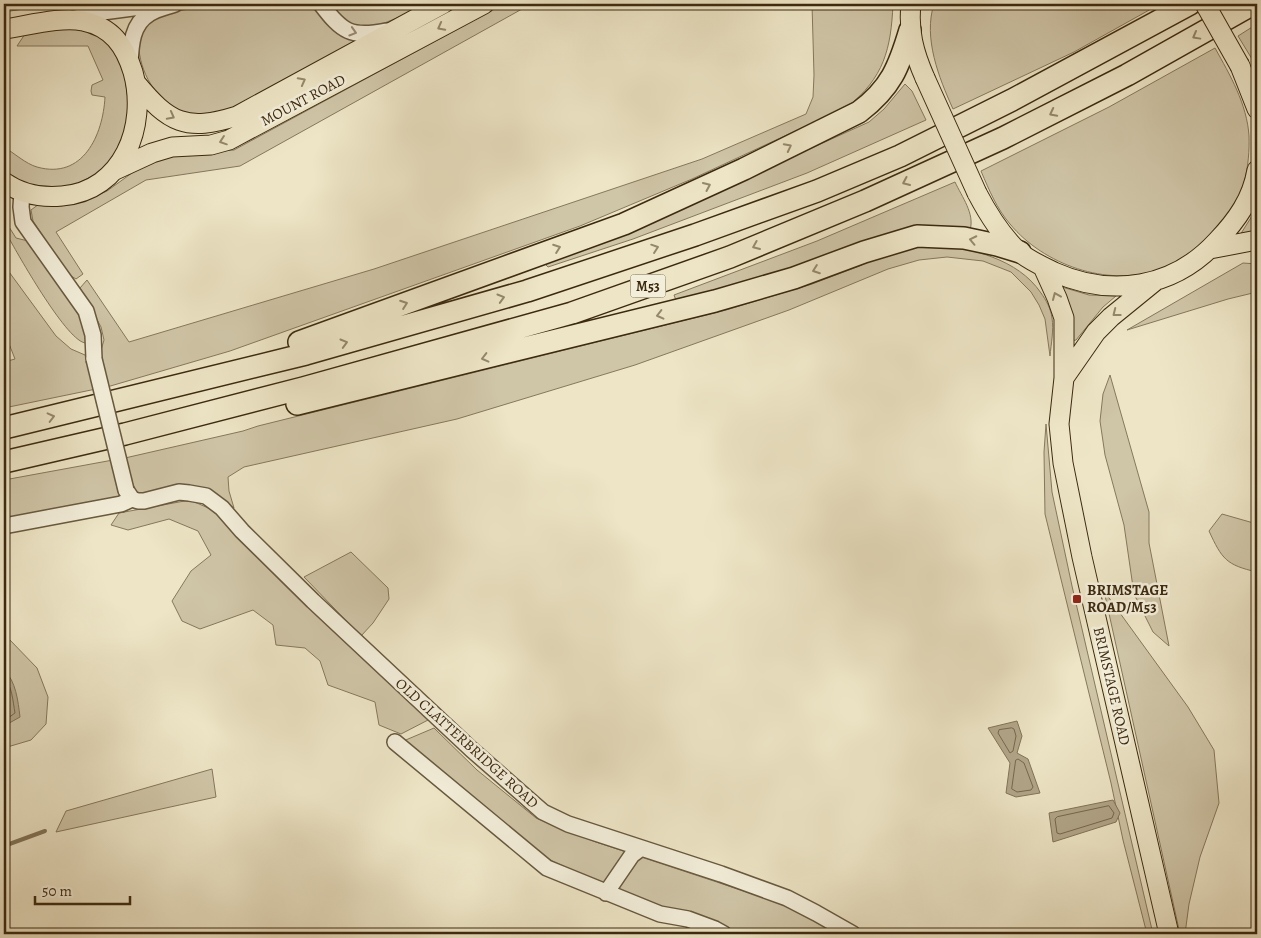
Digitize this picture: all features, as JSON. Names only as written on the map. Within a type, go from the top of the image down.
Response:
[{"type":"highway","name":"M53","points":[[4,428],[306,354],[527,291],[695,235],[817,191],[900,156],[995,109],[1190,4]]},
{"type":"highway","name":"M53","points":[[4,462],[125,434],[303,388],[572,313],[730,257],[865,201],[1003,138],[1127,75],[1253,4]]},
{"type":"highway","points":[[177,386],[624,224],[744,169],[859,112],[890,81],[904,48],[909,13]]},
{"type":"highway","points":[[125,434],[290,406],[586,333],[794,278],[864,252],[917,236],[964,238],[1020,252]]},
{"type":"main road","name":"MOUNT ROAD","points":[[136,83],[155,105],[168,115],[198,125],[216,122],[237,116],[443,4]]},
{"type":"main road","name":"MOUNT ROAD","points":[[113,172],[152,153],[165,149],[211,145],[229,140],[484,4]]},
{"type":"main road","points":[[1205,4],[1240,66],[1257,109]]},
{"type":"main road","points":[[909,13],[914,51],[977,193],[1002,234],[1020,252],[1043,267],[1080,282],[1101,286],[1122,286],[1154,282],[1188,266],[1210,249],[1234,222],[1250,196],[1257,170]]},
{"type":"main road","points":[[4,29],[71,19],[99,26],[115,37],[124,47],[138,94],[136,126],[130,146],[113,172],[100,183],[70,196],[47,198],[15,190],[4,182]]},
{"type":"main road","points":[[1210,249],[1257,240]]},
{"type":"main road","name":"BRIMSTAGE ROAD","points":[[1043,267],[1064,318],[1064,378],[1059,424],[1063,463],[1082,557],[1169,934]]},
{"type":"main road","name":"BRIMSTAGE ROAD","points":[[1064,378],[1083,348],[1096,332],[1111,317],[1154,282]]},
{"type":"street","points":[[71,19],[95,13],[163,4]]},
{"type":"street","points":[[130,63],[132,40],[138,25],[149,14],[175,4]]},
{"type":"street","points":[[321,4],[340,27],[357,34],[371,34],[397,29]]},
{"type":"street","points":[[4,526],[120,504],[129,494],[94,359],[92,326],[86,311],[23,222],[22,192]]},
{"type":"street","name":"OLD CLATTERBRIDGE ROAD","points":[[129,494],[144,501],[179,492],[189,493],[206,496],[222,508],[242,531],[313,601],[471,749],[543,812],[568,824],[721,874],[787,898],[852,934]]},
{"type":"street","points":[[395,742],[547,868],[660,914],[688,919],[716,929],[724,934]]},
{"type":"street","points":[[606,893],[632,855],[640,849]]},
{"type":"shaded area","points":[[4,4],[29,4],[30,8],[4,12]]},
{"type":"shaded area","points":[[227,4],[310,4],[326,23],[341,35],[359,41],[226,112],[196,115],[177,109],[160,97],[148,79],[139,49],[141,30],[152,19],[162,15]]},
{"type":"shaded area","points":[[328,4],[429,4],[377,26],[351,27]]},
{"type":"shaded area","points":[[504,4],[531,4],[240,166],[146,180],[56,232],[83,274],[76,279],[68,274],[33,221],[31,210],[39,204],[61,206],[82,202],[107,191],[150,160],[171,155],[234,150]]},
{"type":"shaded area","points":[[812,4],[893,4],[890,35],[883,62],[870,85],[847,107],[692,179],[580,226],[230,351],[107,387],[99,357],[104,340],[101,327],[80,288],[87,280],[129,342],[374,269],[702,159],[806,114],[813,97]]},
{"type":"shaded area","points":[[934,4],[1160,4],[1074,52],[953,109],[938,71],[931,44],[930,30]]},
{"type":"shaded area","points":[[1257,24],[1257,64],[1238,36]]},
{"type":"shaded area","points":[[75,27],[103,37],[123,64],[130,114],[121,148],[102,171],[73,186],[55,189],[23,184],[4,173],[4,147],[33,166],[53,169],[67,167],[78,161],[88,151],[100,126],[105,97],[92,95],[91,91],[92,85],[103,80],[88,46],[17,46],[25,34]]},
{"type":"shaded area","points":[[1215,48],[1237,90],[1248,124],[1247,170],[1241,192],[1232,212],[1197,247],[1179,261],[1158,270],[1138,275],[1098,274],[1078,269],[1040,251],[1010,224],[997,206],[981,171],[1109,107]]},
{"type":"shaded area","points":[[905,84],[912,91],[926,120],[807,173],[633,239],[548,267],[545,264],[688,204],[869,122],[884,109]]},
{"type":"shaded area","points":[[955,182],[971,218],[970,230],[805,267],[677,303],[674,295],[817,241]]},
{"type":"shaded area","points":[[1257,208],[1257,232],[1240,235]]},
{"type":"shaded area","points":[[4,219],[16,238],[28,241],[75,309],[87,329],[88,339],[86,343],[78,339],[68,329],[45,298],[4,233]]},
{"type":"shaded area","points":[[933,242],[993,257],[1020,271],[1031,281],[1045,299],[1051,315],[1053,332],[1050,356],[1045,319],[1039,305],[1031,292],[1011,272],[983,261],[947,257],[919,260],[888,269],[789,310],[635,365],[457,419],[244,467],[228,477],[229,491],[234,508],[213,494],[142,494],[132,491],[125,458],[243,431],[726,310],[812,284],[862,265],[869,257]]},
{"type":"shaded area","points":[[1243,263],[1257,264],[1257,292],[1127,330]]},
{"type":"shaded area","points":[[4,265],[56,336],[71,349],[85,355],[89,360],[96,389],[4,408],[4,362],[15,359],[4,331]]},
{"type":"shaded area","points":[[1062,287],[1089,295],[1116,296],[1103,307],[1076,340],[1072,341],[1069,304]]},
{"type":"shaded area","points":[[1110,375],[1149,512],[1149,543],[1169,646],[1153,632],[1134,594],[1124,525],[1105,455],[1100,421],[1103,394]]},
{"type":"shaded area","points":[[1046,424],[1052,492],[1153,934],[1147,934],[1045,514],[1044,452]]},
{"type":"shaded area","points":[[113,460],[120,491],[118,500],[4,522],[4,480]]},
{"type":"shaded area","points":[[190,500],[215,511],[430,719],[401,734],[379,725],[375,702],[328,685],[320,661],[305,648],[276,645],[273,625],[253,610],[200,629],[182,621],[172,601],[191,571],[211,555],[198,531],[169,519],[128,530],[111,525],[119,513]]},
{"type":"shaded area","points":[[1222,514],[1257,524],[1257,572],[1238,567],[1226,559],[1218,548],[1209,531]]},
{"type":"shaded area","points":[[351,552],[388,588],[389,599],[373,623],[361,636],[304,577]]},
{"type":"shaded area","points":[[1104,591],[1188,707],[1214,750],[1219,803],[1200,857],[1189,904],[1185,934],[1180,934]]},
{"type":"shaded area","points":[[4,637],[9,639],[37,668],[48,697],[46,724],[31,740],[4,748]]},
{"type":"shaded area","points":[[434,728],[477,770],[536,818],[596,842],[780,903],[841,934],[775,934],[771,931],[737,934],[608,887],[542,856],[401,742]]},
{"type":"shaded area","points":[[212,769],[216,797],[56,832],[66,811]]},
{"type":"water","points":[[4,670],[14,685],[20,717],[4,726]]},
{"type":"water","points":[[1017,721],[1022,736],[1017,753],[1028,759],[1040,793],[1016,797],[1006,793],[1010,763],[988,728]]},
{"type":"water","points":[[1113,800],[1120,813],[1116,822],[1053,842],[1049,813]]},
{"type":"waterway","points":[[4,846],[45,831]]},
{"type":"place","name":"BRIMSTAGE ROAD/M53","points":[[1077,599]]}]
